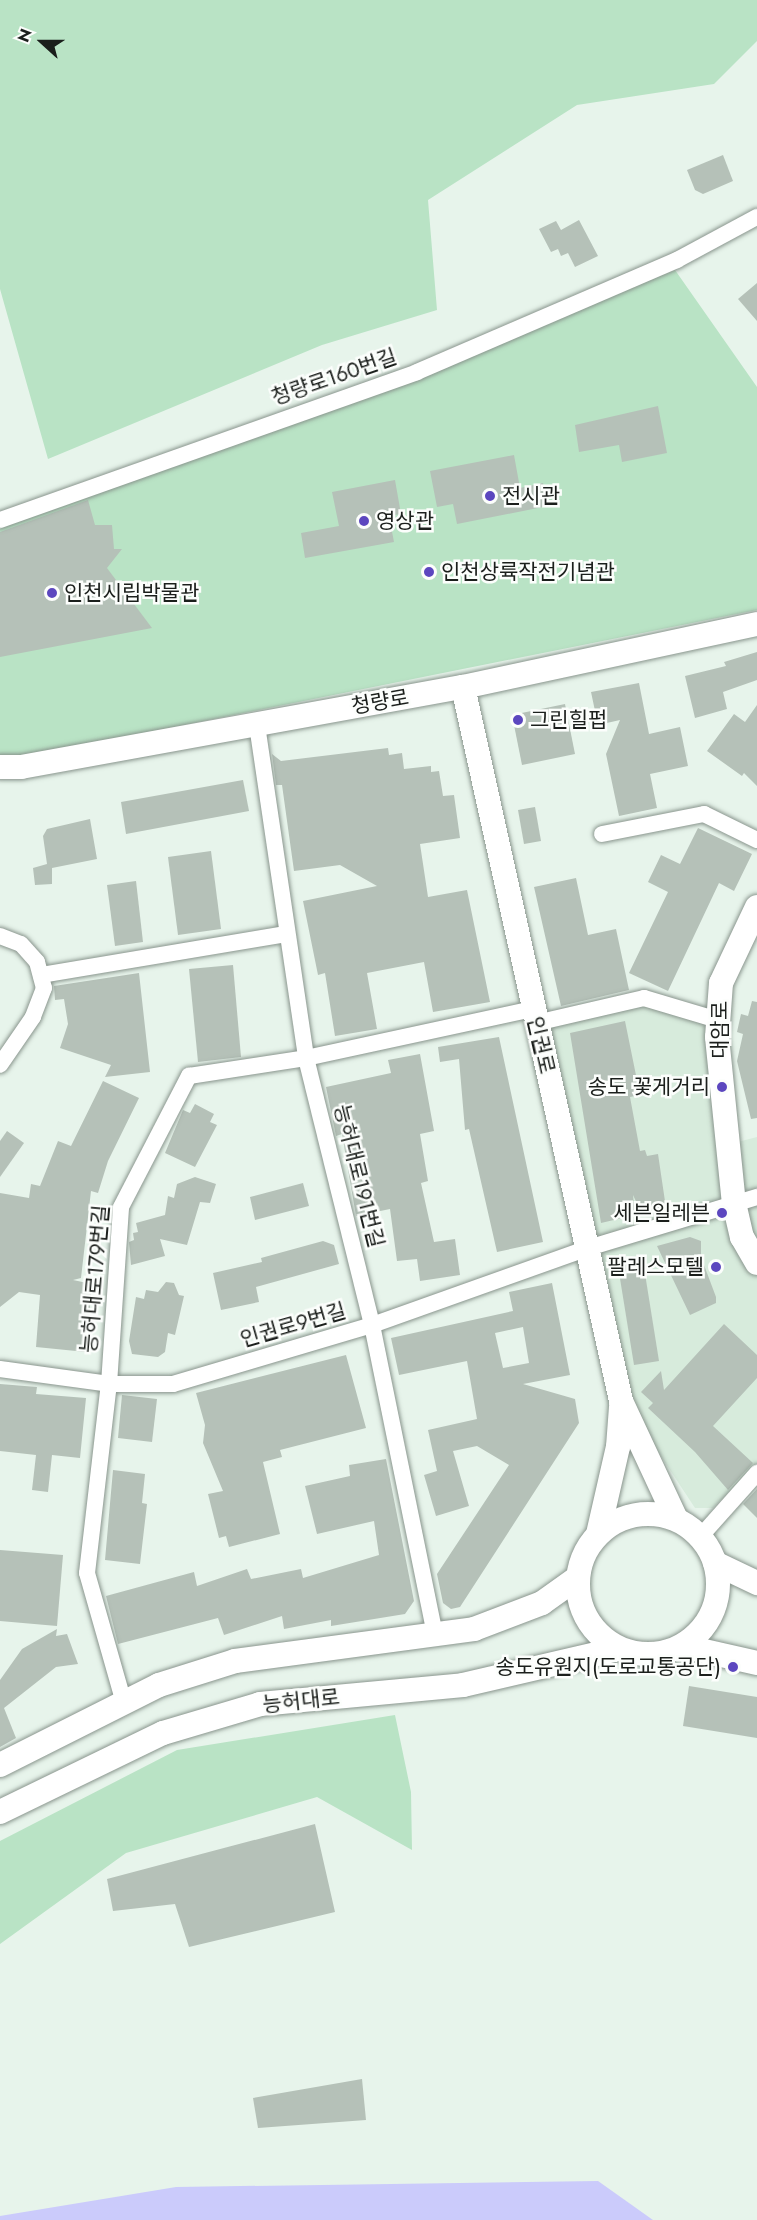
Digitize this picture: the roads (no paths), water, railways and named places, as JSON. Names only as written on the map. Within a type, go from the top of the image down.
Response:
[{"type":"street","name":"청량로160번길","points":[[0,520],[417,372],[677,260],[757,217]]},
{"type":"street","name":"청량로","points":[[0,767],[21,767],[462,687],[757,624]]},
{"type":"street","name":"인권로","points":[[462,687],[621,1401]]},
{"type":"street","name":"능허대로191번길","points":[[257,724],[306,1058],[372,1325],[435,1636]]},
{"type":"street","points":[[602,834],[704,814],[757,840]]},
{"type":"street","name":"대암로","points":[[757,907],[721,983],[718,1020],[734,1203],[742,1237],[757,1263]]},
{"type":"street","points":[[41,975],[286,934]]},
{"type":"street","points":[[0,936],[21,944],[37,962],[44,988],[33,1017],[0,1065]]},
{"type":"street","name":"능허대로179번길","points":[[124,1703],[87,1573],[109,1384],[121,1207],[189,1076],[306,1058],[644,998],[718,1020]]},
{"type":"street","name":"인권로9번길","points":[[0,1368],[109,1384],[173,1384],[372,1325],[588,1248],[757,1197]]},
{"type":"street","points":[[621,1401],[676,1519]]},
{"type":"street","points":[[598,1534],[618,1447],[621,1401]]},
{"type":"street","points":[[700,1537],[757,1473]]},
{"type":"street","points":[[634,1514],[656,1514],[676,1519],[700,1537],[715,1563],[718,1587],[713,1610],[701,1630],[682,1646],[662,1653],[639,1655],[618,1649],[600,1637],[587,1620],[579,1600],[577,1578],[584,1554],[598,1534],[615,1521],[634,1514]]},
{"type":"street","points":[[715,1563],[757,1583]]},
{"type":"street","points":[[0,1765],[159,1685],[235,1661],[435,1636],[513,1617],[542,1603],[577,1578]]},
{"type":"street","points":[[682,1646],[757,1663]]},
{"type":"street","name":"능허대로","points":[[0,1812],[163,1733],[260,1704],[463,1685],[618,1649]]},
{"type":"water","points":[[598,2181],[653,2220],[0,2220],[0,2216],[176,2187]]},
{"type":"place","name":"전시관","points":[[490,496]]},
{"type":"place","name":"영상관","points":[[364,521]]},
{"type":"place","name":"인천상륙작전기념관","points":[[429,572]]},
{"type":"place","name":"인천시립박물관","points":[[52,593]]},
{"type":"place","name":"그린힐펍","points":[[518,720]]},
{"type":"place","name":"송도 꽃게거리","points":[[722,1087]]},
{"type":"place","name":"세븐일레븐","points":[[722,1213]]},
{"type":"place","name":"팔레스모텔","points":[[716,1267]]},
{"type":"place","name":"송도유원지(도로교통공단)","points":[[733,1667]]}]
